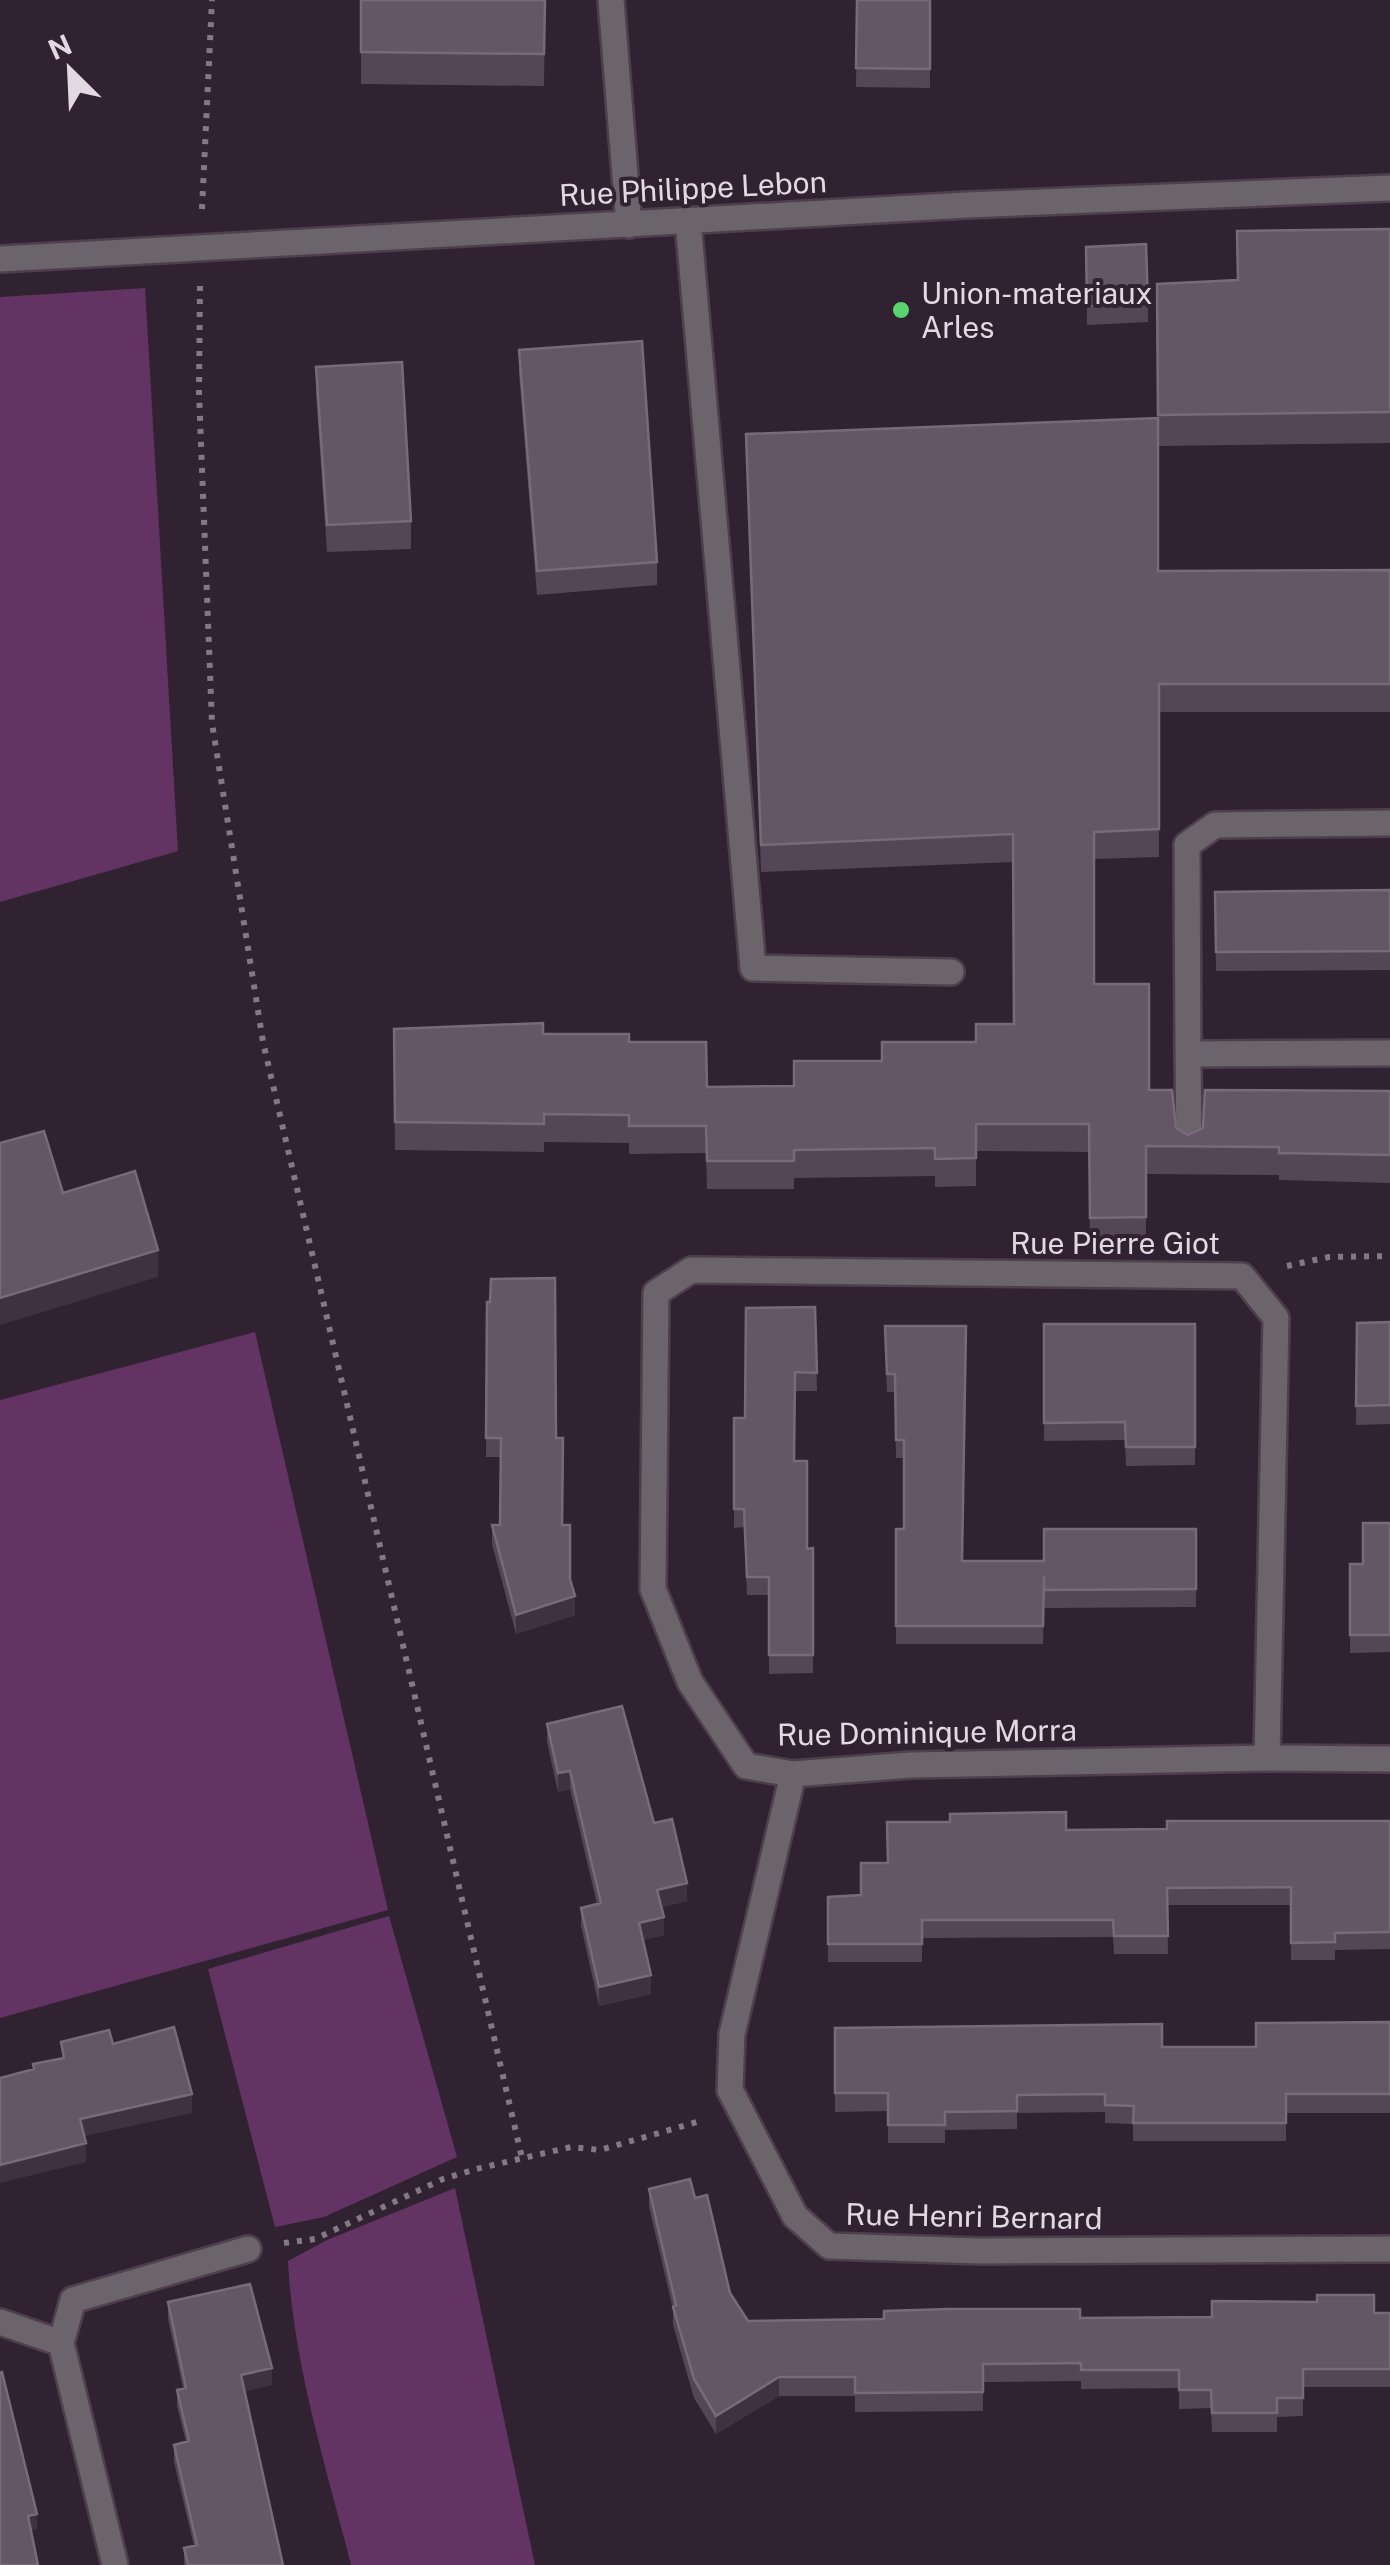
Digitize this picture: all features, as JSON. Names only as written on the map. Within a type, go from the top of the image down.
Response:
[{"type":"street","points":[[611,0],[629,225]]},
{"type":"street","name":"Rue Philippe Lebon","points":[[0,259],[967,206],[1390,188]]},
{"type":"street","points":[[688,222],[753,968],[950,972]]},
{"type":"street","points":[[1189,1147],[1188,845],[1214,825],[1390,823]]},
{"type":"street","points":[[1188,1054],[1390,1053]]},
{"type":"street","name":"Rue Pierre Giot","points":[[674,1282],[691,1270],[1242,1276],[1276,1318],[1267,1758]]},
{"type":"street","name":"Rue Dominique Morra","points":[[674,1282],[656,1293],[653,1589],[690,1682],[746,1766],[793,1774],[911,1765],[1267,1758]]},
{"type":"street","points":[[1267,1758],[1390,1760]]},
{"type":"street","name":"Rue Henri Bernard","points":[[793,1774],[732,2034],[730,2090],[794,2216],[829,2246],[980,2251],[1390,2249]]},
{"type":"street","points":[[115,2565],[61,2343],[73,2300],[248,2249]]},
{"type":"street","points":[[0,2322],[61,2343]]},
{"type":"path","points":[[212,0],[200,246],[198,392],[212,722],[263,1042],[522,2158]]},
{"type":"path","points":[[1242,1276],[1329,1257],[1390,1256]]},
{"type":"path","points":[[248,2249],[316,2238],[442,2179],[571,2147],[600,2150],[740,2109]]},
{"type":"shaded area","points":[[145,288],[178,851],[0,902],[0,297]]},
{"type":"shaded area","points":[[255,1332],[388,1910],[0,2018],[0,1400]]},
{"type":"shaded area","points":[[389,1916],[457,2157],[324,2217],[275,2227],[208,1969]]},
{"type":"shaded area","points":[[455,2188],[535,2565],[351,2565],[296,2338],[288,2261],[327,2240]]},
{"type":"building","points":[[361,0],[545,0],[544,54],[361,52]]},
{"type":"building","points":[[857,0],[930,0],[930,69],[856,68]]},
{"type":"building","points":[[1390,229],[1390,412],[1158,415],[1157,284],[1238,280],[1237,231]]},
{"type":"building","points":[[1146,244],[1148,303],[1087,306],[1086,247]]},
{"type":"building","points":[[642,341],[657,562],[537,571],[519,350]]},
{"type":"building","points":[[402,362],[411,521],[327,525],[316,367]]},
{"type":"building","points":[[1158,418],[1158,571],[1390,570],[1390,684],[1159,684],[1159,829],[1094,832],[1094,984],[1149,984],[1149,1090],[1172,1090],[1176,1128],[1188,1135],[1203,1128],[1205,1090],[1390,1091],[1390,1155],[1279,1153],[1279,1147],[1146,1146],[1146,1217],[1090,1218],[1089,1124],[976,1124],[976,1158],[935,1159],[935,1148],[794,1150],[794,1161],[707,1161],[706,1126],[629,1126],[629,1115],[544,1114],[544,1124],[395,1122],[394,1029],[543,1023],[543,1034],[629,1034],[629,1042],[706,1042],[707,1087],[794,1086],[794,1061],[882,1061],[882,1042],[976,1042],[976,1024],[1014,1024],[1013,834],[761,845],[746,434]]},
{"type":"building","points":[[1390,890],[1390,951],[1216,952],[1215,892]]},
{"type":"building","points":[[44,1131],[63,1193],[135,1171],[158,1250],[0,1298],[0,1143]]},
{"type":"building","points":[[555,1278],[556,1438],[563,1438],[562,1525],[570,1525],[570,1579],[575,1596],[516,1615],[492,1525],[500,1525],[501,1438],[486,1438],[487,1302],[491,1279]]},
{"type":"building","points":[[815,1307],[817,1373],[795,1372],[794,1461],[807,1461],[807,1549],[813,1548],[813,1655],[769,1655],[769,1577],[747,1577],[744,1509],[734,1509],[734,1418],[745,1418],[746,1308]]},
{"type":"building","points":[[1390,1322],[1390,1405],[1356,1406],[1357,1323]]},
{"type":"building","points":[[1044,1324],[1195,1324],[1195,1447],[1126,1447],[1125,1422],[1044,1423]]},
{"type":"building","points":[[885,1326],[966,1326],[962,1561],[1044,1561],[1044,1529],[1196,1529],[1196,1589],[1044,1590],[1044,1576],[1043,1626],[896,1626],[896,1529],[904,1529],[904,1440],[896,1440],[895,1374],[887,1374]]},
{"type":"building","points":[[1363,1523],[1390,1523],[1390,1635],[1350,1635],[1350,1564],[1363,1564]]},
{"type":"building","points":[[622,1706],[654,1823],[672,1819],[687,1883],[657,1890],[664,1917],[639,1923],[651,1975],[599,1987],[581,1908],[601,1903],[570,1771],[558,1773],[547,1724]]},
{"type":"building","points":[[1066,1812],[1066,1830],[1167,1829],[1167,1821],[1390,1821],[1390,1932],[1335,1933],[1335,1942],[1291,1943],[1291,1887],[1167,1888],[1168,1936],[1114,1936],[1113,1920],[922,1920],[922,1944],[828,1944],[828,1897],[861,1895],[861,1863],[888,1863],[887,1822],[950,1822],[950,1814]]},
{"type":"building","points":[[1390,2022],[1390,2094],[1286,2094],[1286,2123],[1133,2123],[1134,2106],[1105,2105],[1105,2094],[1017,2095],[1017,2111],[945,2112],[945,2125],[888,2125],[888,2093],[835,2093],[835,2028],[1162,2024],[1162,2047],[1256,2047],[1256,2023]]},
{"type":"building","points":[[174,2027],[192,2094],[80,2119],[86,2143],[0,2165],[0,2078],[34,2069],[33,2064],[64,2058],[61,2042],[109,2030],[113,2044]]},
{"type":"building","points":[[690,2179],[695,2198],[707,2195],[730,2293],[748,2321],[884,2319],[884,2311],[949,2309],[1080,2309],[1080,2318],[1212,2317],[1212,2301],[1317,2302],[1317,2295],[1374,2295],[1374,2313],[1390,2313],[1390,2369],[1303,2369],[1303,2398],[1277,2398],[1277,2413],[1212,2413],[1211,2390],[1179,2390],[1179,2370],[1081,2370],[1081,2363],[983,2364],[983,2392],[855,2393],[855,2377],[779,2377],[716,2416],[694,2379],[673,2307],[676,2305],[649,2189]]},
{"type":"building","points":[[250,2284],[272,2368],[241,2375],[283,2565],[188,2565],[184,2548],[197,2545],[174,2445],[189,2441],[177,2390],[186,2388],[168,2302]]},
{"type":"building","points":[[2,2372],[37,2514],[28,2516],[38,2565],[0,2565]]},
{"type":"place","name":"Union-materiaux Arles","points":[[901,310]]}]
